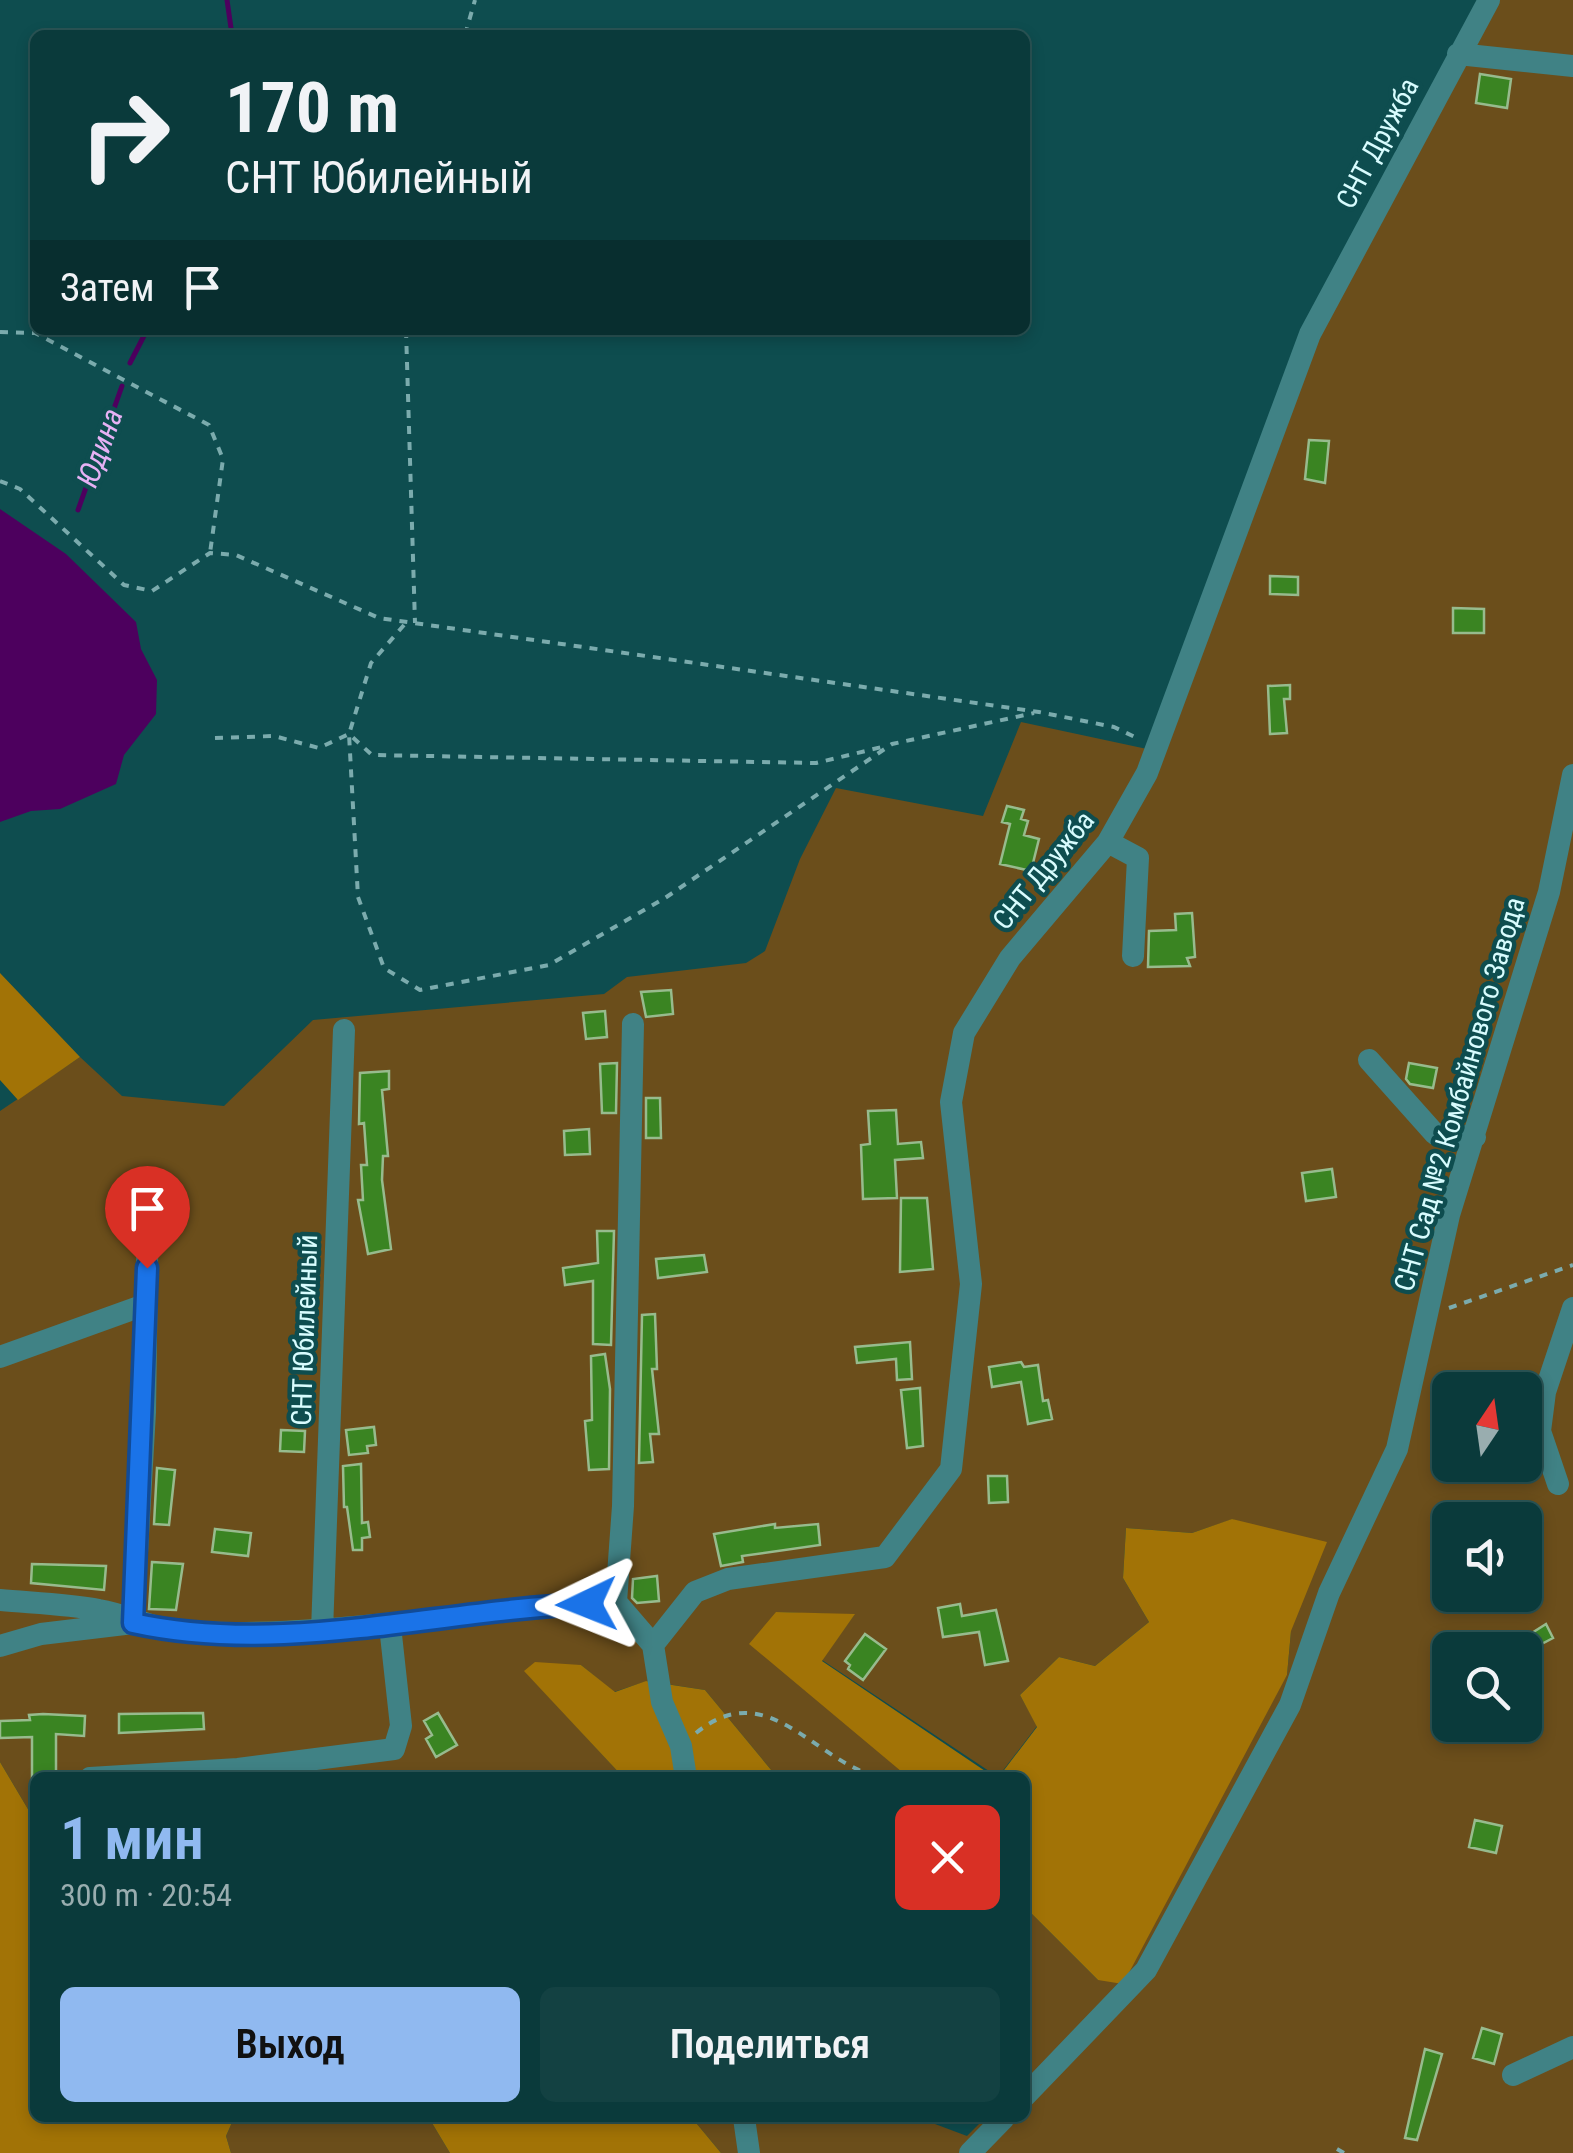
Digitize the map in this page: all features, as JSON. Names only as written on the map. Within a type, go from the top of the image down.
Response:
[{"type":"street","name":"СНТ Дружба","points":[[653,1645],[695,1592],[728,1579],[885,1558],[951,1468],[971,1284],[951,1102],[964,1034],[1010,958],[1108,842],[1157,748],[1310,334],[1489,0]]},
{"type":"street","points":[[1458,54],[1573,66]]},
{"type":"street","name":"СНТ Сад №2 Комбайнового Завода","points":[[1030,2091],[1146,1970],[1290,1705],[1329,1593],[1398,1449],[1450,1216],[1550,892],[1573,775]]},
{"type":"street","points":[[1108,842],[1138,858],[1134,956]]},
{"type":"street","points":[[633,1024],[622,1506],[616,1602],[653,1645],[662,1702],[681,1746],[685,1772]]},
{"type":"street","name":"СНТ Юбилейный","points":[[322,1631],[344,1030]]},
{"type":"street","points":[[1369,1060],[1435,1134],[1474,1137]]},
{"type":"street","points":[[133,1623],[148,1197]]},
{"type":"street","points":[[0,1357],[147,1304]]},
{"type":"street","points":[[1558,1484],[1540,1431],[1545,1392],[1573,1308]]},
{"type":"street","points":[[0,1600],[104,1610],[133,1623],[189,1632],[322,1631],[390,1626],[530,1606],[616,1602]]},
{"type":"street","points":[[0,1646],[40,1634],[133,1623]]},
{"type":"street","points":[[189,1772],[394,1749],[401,1726],[390,1626]]},
{"type":"street","points":[[1514,2075],[1573,2047]]},
{"type":"street","points":[[744,2122],[748,2153]]},
{"type":"street","points":[[970,2153],[1000,2122]]},
{"type":"path","points":[[466,30],[474,0]]},
{"type":"path","points":[[0,332],[30,332]]},
{"type":"path","points":[[41,335],[210,426],[223,460],[210,553]]},
{"type":"path","points":[[406,335],[415,624]]},
{"type":"path","points":[[0,481],[20,489],[124,584],[152,591],[210,553],[236,555],[379,618],[1039,712],[1114,727],[1157,748]]},
{"type":"path","points":[[406,623],[371,663],[350,734],[358,897],[384,968],[420,990],[548,965],[665,898],[892,744]]},
{"type":"path","points":[[350,734],[372,754],[816,764],[1039,712]]},
{"type":"path","points":[[215,738],[274,736],[319,748],[350,734]]},
{"type":"path","points":[[1426,1317],[1573,1265]]},
{"type":"path","points":[[681,1746],[717,1716],[753,1712],[790,1726],[862,1772]]},
{"type":"path","points":[[1336,2148],[1344,2153]]},
{"type":"shaded area","points":[[1495,0],[1573,0],[1573,2153],[721,2153],[695,2122],[935,2122],[967,2136],[981,2122],[1030,2122],[1030,1912],[1098,1980],[1287,1675],[1291,1631],[1233,1519],[1192,1533],[1126,1528],[1123,1578],[1149,1622],[1095,1666],[1059,1657],[1020,1695],[1037,1726],[1002,1772],[990,1772],[822,1660],[854,1615],[776,1612],[904,1772],[773,1772],[705,1690],[647,1681],[614,1692],[581,1665],[525,1671],[618,1772],[30,1772],[30,1813],[0,1762],[0,1111],[80,1057],[122,1096],[224,1106],[313,1020],[604,994],[627,977],[746,963],[765,951],[800,859],[836,788],[983,816],[1021,722],[1161,752],[1317,338]]},
{"type":"shaded area","points":[[0,509],[66,554],[136,622],[141,649],[157,680],[156,714],[124,755],[116,784],[60,809],[31,811],[0,822]]},
{"type":"shaded area","points":[[0,973],[80,1057],[18,1100],[0,1080]]},
{"type":"shaded area","points":[[1232,1519],[1327,1542],[1291,1631],[1287,1675],[1123,1984],[1098,1980],[1030,1912],[1030,1772],[1003,1772],[1037,1727],[1020,1695],[1059,1657],[1095,1666],[1149,1622],[1123,1578],[1126,1528],[1192,1533]]},
{"type":"shaded area","points":[[776,1612],[855,1614],[822,1661],[987,1772],[902,1772],[749,1644]]},
{"type":"shaded area","points":[[535,1662],[581,1665],[615,1692],[646,1681],[705,1690],[773,1772],[618,1772],[524,1671]]},
{"type":"shaded area","points":[[0,1762],[30,1813],[30,2122],[232,2122],[226,2136],[231,2153],[0,2153]]},
{"type":"shaded area","points":[[232,2122],[431,2122],[450,2153],[231,2153],[226,2136]]},
{"type":"shaded area","points":[[431,2122],[695,2122],[721,2153],[450,2153]]},
{"type":"building","points":[[1480,74],[1511,79],[1507,108],[1476,103]]},
{"type":"building","points":[[1309,440],[1329,441],[1325,483],[1305,479]]},
{"type":"building","points":[[1270,576],[1298,577],[1298,595],[1270,594]]},
{"type":"building","points":[[1453,608],[1484,609],[1484,633],[1453,633]]},
{"type":"building","points":[[1290,685],[1290,699],[1284,699],[1287,733],[1270,734],[1268,686]]},
{"type":"building","points":[[1007,806],[1024,810],[1021,819],[1028,821],[1024,835],[1039,839],[1031,871],[1000,864],[1010,824],[1002,822]]},
{"type":"building","points":[[1192,913],[1195,957],[1187,958],[1190,966],[1148,967],[1149,931],[1176,930],[1175,914]]},
{"type":"building","points":[[671,990],[673,1014],[646,1017],[641,992]]},
{"type":"building","points":[[605,1011],[607,1037],[586,1039],[583,1013]]},
{"type":"building","points":[[617,1063],[616,1113],[602,1113],[600,1064]]},
{"type":"building","points":[[1409,1063],[1437,1068],[1433,1088],[1410,1084],[1406,1079]]},
{"type":"building","points":[[389,1071],[389,1089],[382,1090],[388,1156],[383,1156],[382,1180],[391,1249],[368,1254],[358,1200],[363,1200],[361,1165],[367,1165],[364,1123],[359,1124],[360,1073]]},
{"type":"building","points":[[646,1098],[660,1098],[661,1138],[646,1138]]},
{"type":"building","points":[[896,1110],[898,1144],[921,1142],[923,1158],[895,1160],[897,1198],[863,1199],[861,1145],[870,1144],[868,1111]]},
{"type":"building","points":[[589,1129],[590,1154],[565,1155],[564,1131]]},
{"type":"building","points":[[1332,1169],[1336,1197],[1306,1201],[1302,1173]]},
{"type":"building","points":[[901,1198],[927,1198],[933,1269],[900,1272]]},
{"type":"building","points":[[597,1231],[614,1231],[611,1345],[593,1344],[593,1281],[565,1285],[563,1268],[598,1263]]},
{"type":"building","points":[[704,1255],[707,1272],[658,1278],[656,1259]]},
{"type":"building","points":[[655,1314],[657,1369],[652,1369],[659,1434],[650,1434],[653,1462],[639,1463],[642,1315]]},
{"type":"building","points":[[910,1342],[912,1379],[897,1380],[896,1359],[857,1363],[855,1347]]},
{"type":"building","points":[[605,1354],[610,1389],[609,1469],[589,1470],[585,1421],[592,1420],[591,1356]]},
{"type":"building","points":[[1021,1362],[1024,1367],[1038,1365],[1043,1401],[1048,1400],[1052,1419],[1028,1424],[1021,1382],[992,1387],[989,1367]]},
{"type":"building","points":[[920,1388],[923,1446],[907,1448],[901,1390]]},
{"type":"building","points":[[374,1427],[376,1445],[367,1446],[368,1453],[349,1455],[346,1430]]},
{"type":"building","points":[[281,1430],[305,1431],[304,1452],[280,1451]]},
{"type":"building","points":[[361,1464],[362,1523],[368,1522],[370,1537],[362,1538],[362,1550],[353,1550],[344,1507],[343,1466]]},
{"type":"building","points":[[157,1468],[175,1470],[169,1525],[154,1524]]},
{"type":"building","points":[[988,1476],[1007,1476],[1008,1502],[989,1503]]},
{"type":"building","points":[[775,1524],[775,1528],[818,1524],[820,1545],[742,1556],[743,1562],[721,1566],[714,1534]]},
{"type":"building","points":[[215,1529],[251,1533],[248,1556],[212,1552]]},
{"type":"building","points":[[152,1562],[183,1564],[176,1610],[149,1609]]},
{"type":"building","points":[[32,1564],[106,1566],[104,1590],[31,1583]]},
{"type":"building","points":[[657,1576],[659,1601],[637,1603],[632,1598],[633,1579]]},
{"type":"building","points":[[960,1604],[962,1616],[996,1610],[1008,1661],[985,1665],[979,1632],[943,1637],[938,1608]]},
{"type":"building","points":[[1546,1624],[1553,1638],[1542,1644],[1542,1632],[1533,1632]]},
{"type":"building","points":[[865,1634],[886,1649],[863,1680],[848,1669],[850,1665],[845,1661]]},
{"type":"building","points":[[203,1713],[204,1729],[119,1733],[119,1714]]},
{"type":"building","points":[[438,1713],[457,1745],[436,1757],[426,1739],[432,1735],[424,1721]]},
{"type":"building","points":[[29,1715],[85,1716],[84,1736],[56,1734],[56,1772],[32,1772],[32,1737],[0,1738],[0,1721],[30,1720]]},
{"type":"building","points":[[1475,1820],[1502,1826],[1496,1853],[1469,1847]]},
{"type":"building","points":[[1482,2028],[1502,2034],[1494,2064],[1473,2058]]},
{"type":"building","points":[[1425,2049],[1442,2054],[1417,2140],[1405,2138]]},
{"type":"waterway","name":"Юдина","points":[[227,0],[231,30]]},
{"type":"waterway","name":"Юдина","points":[[130,363],[144,335]]},
{"type":"waterway","name":"Юдина","points":[[78,510],[122,386]]},
{"type":"route","points":[[147,1268],[145,1412],[133,1623],[189,1632],[322,1631],[474,1618],[530,1606],[587,1604]]}]
